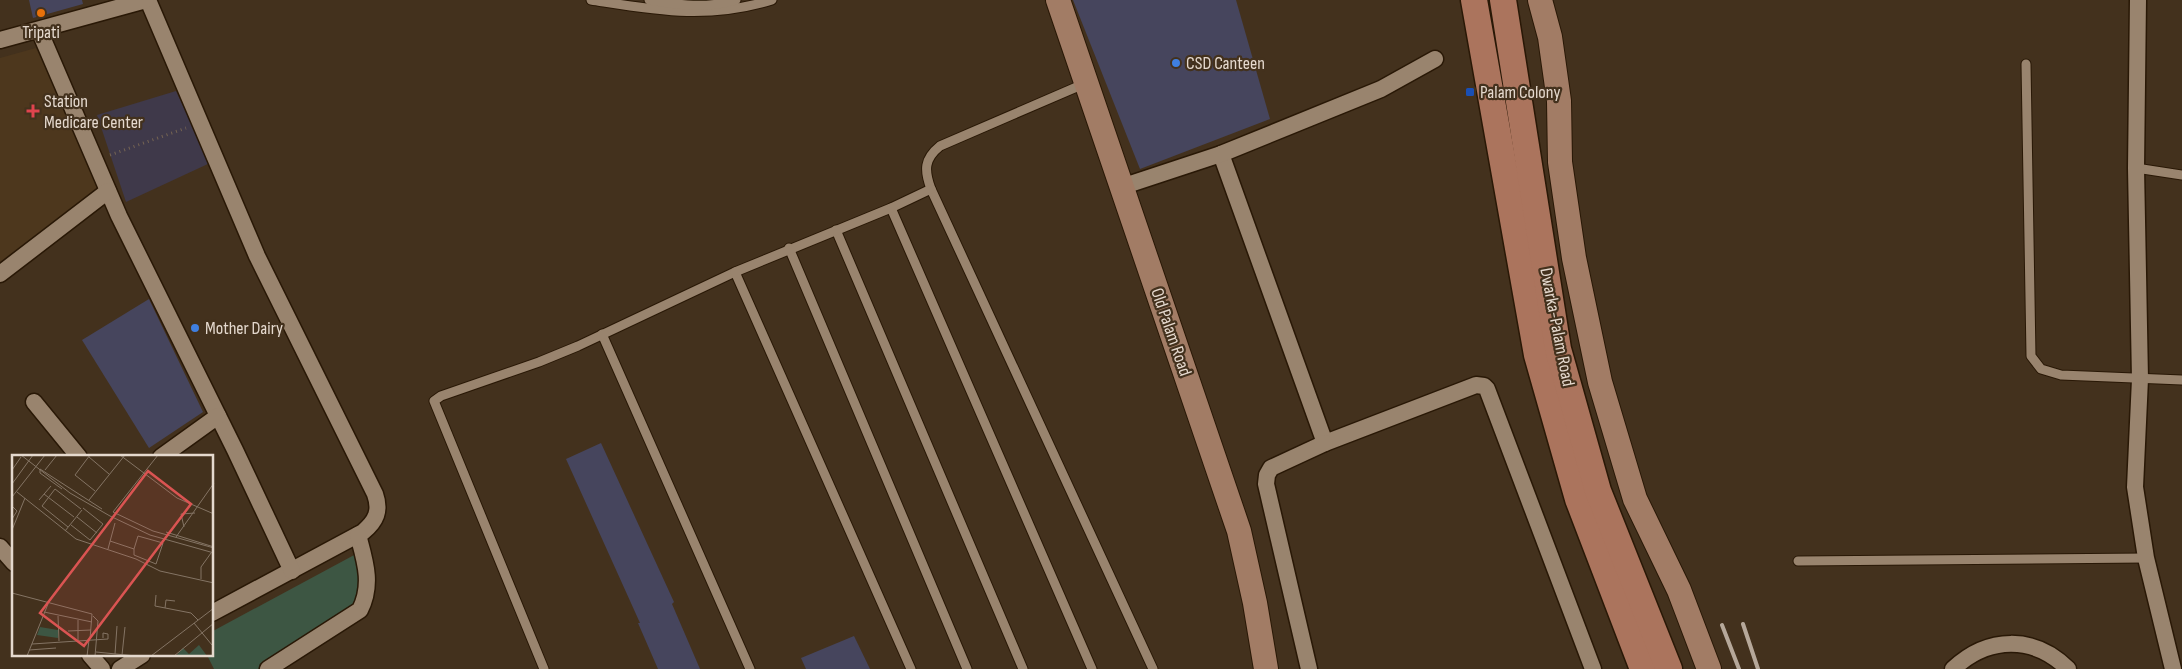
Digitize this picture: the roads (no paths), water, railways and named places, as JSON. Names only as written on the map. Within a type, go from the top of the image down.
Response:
[{"type":"main road","name":"Dwarka-Palam Road","points":[[1474,0],[1537,355],[1578,499],[1642,669]]},
{"type":"main road","name":"Dwarka-Palam Road","points":[[1503,0],[1558,349],[1598,491],[1668,669]]},
{"type":"street","points":[[0,40],[147,0],[257,256],[375,494],[378,512],[369,527],[358,535],[214,611]]},
{"type":"street","name":"Old Palam Road","points":[[1058,0],[1239,531],[1255,603],[1266,669]]},
{"type":"street","points":[[1540,0],[1550,37],[1559,101],[1560,162],[1574,258],[1600,382],[1635,498],[1679,590],[1709,669]]},
{"type":"street","points":[[2138,0],[2136,168],[2140,379],[2135,487],[2146,558],[2173,669]]},
{"type":"street","points":[[39,30],[92,162],[108,191],[292,571]]},
{"type":"street","points":[[1121,187],[1221,154],[1380,89],[1435,59]]},
{"type":"street","points":[[1221,154],[1325,443]]},
{"type":"street","points":[[0,274],[108,191]]},
{"type":"street","points":[[1309,669],[1266,484],[1267,475],[1271,468],[1325,443],[1476,385],[1484,386],[1487,389],[1593,669]]},
{"type":"street","points":[[34,402],[78,455]]},
{"type":"street","points":[[162,455],[218,416]]},
{"type":"street","points":[[268,669],[360,610],[368,584],[367,571],[358,535]]},
{"type":"street","points":[[0,547],[12,562]]},
{"type":"street","points":[[1953,669],[1963,659],[1985,648],[2014,642],[2042,649],[2068,669]]},
{"type":"street","points":[[120,669],[140,656]]},
{"type":"lane","points":[[591,0],[663,11],[699,13],[722,11],[772,0]]},
{"type":"lane","points":[[650,0],[693,6],[736,0]]},
{"type":"lane","points":[[2026,64],[2031,356],[2041,369],[2055,373],[2182,380]]},
{"type":"lane","points":[[1086,83],[940,146],[932,153],[925,168],[931,189],[1153,669]]},
{"type":"lane","points":[[2136,168],[2182,175]]},
{"type":"lane","points":[[544,669],[434,402],[441,396],[539,362],[789,248],[892,208],[931,189]]},
{"type":"lane","points":[[892,208],[1092,669]]},
{"type":"lane","points":[[836,230],[987,589],[1023,669]]},
{"type":"lane","points":[[789,248],[967,669]]},
{"type":"lane","points":[[735,272],[911,669]]},
{"type":"lane","points":[[602,334],[750,669]]},
{"type":"lane","points":[[1798,561],[2146,558]]},
{"type":"railway","points":[[1743,624],[1758,669]]},
{"type":"railway","points":[[1722,625],[1739,669]]},
{"type":"place","name":"Tripati","points":[[41,13]]},
{"type":"place","name":"CSD Canteen","points":[[1176,63]]},
{"type":"place","name":"Palam Colony","points":[[1470,92]]},
{"type":"place","name":"Station Medicare Center","points":[[33,111]]},
{"type":"place","name":"Mother Dairy","points":[[195,328]]}]
